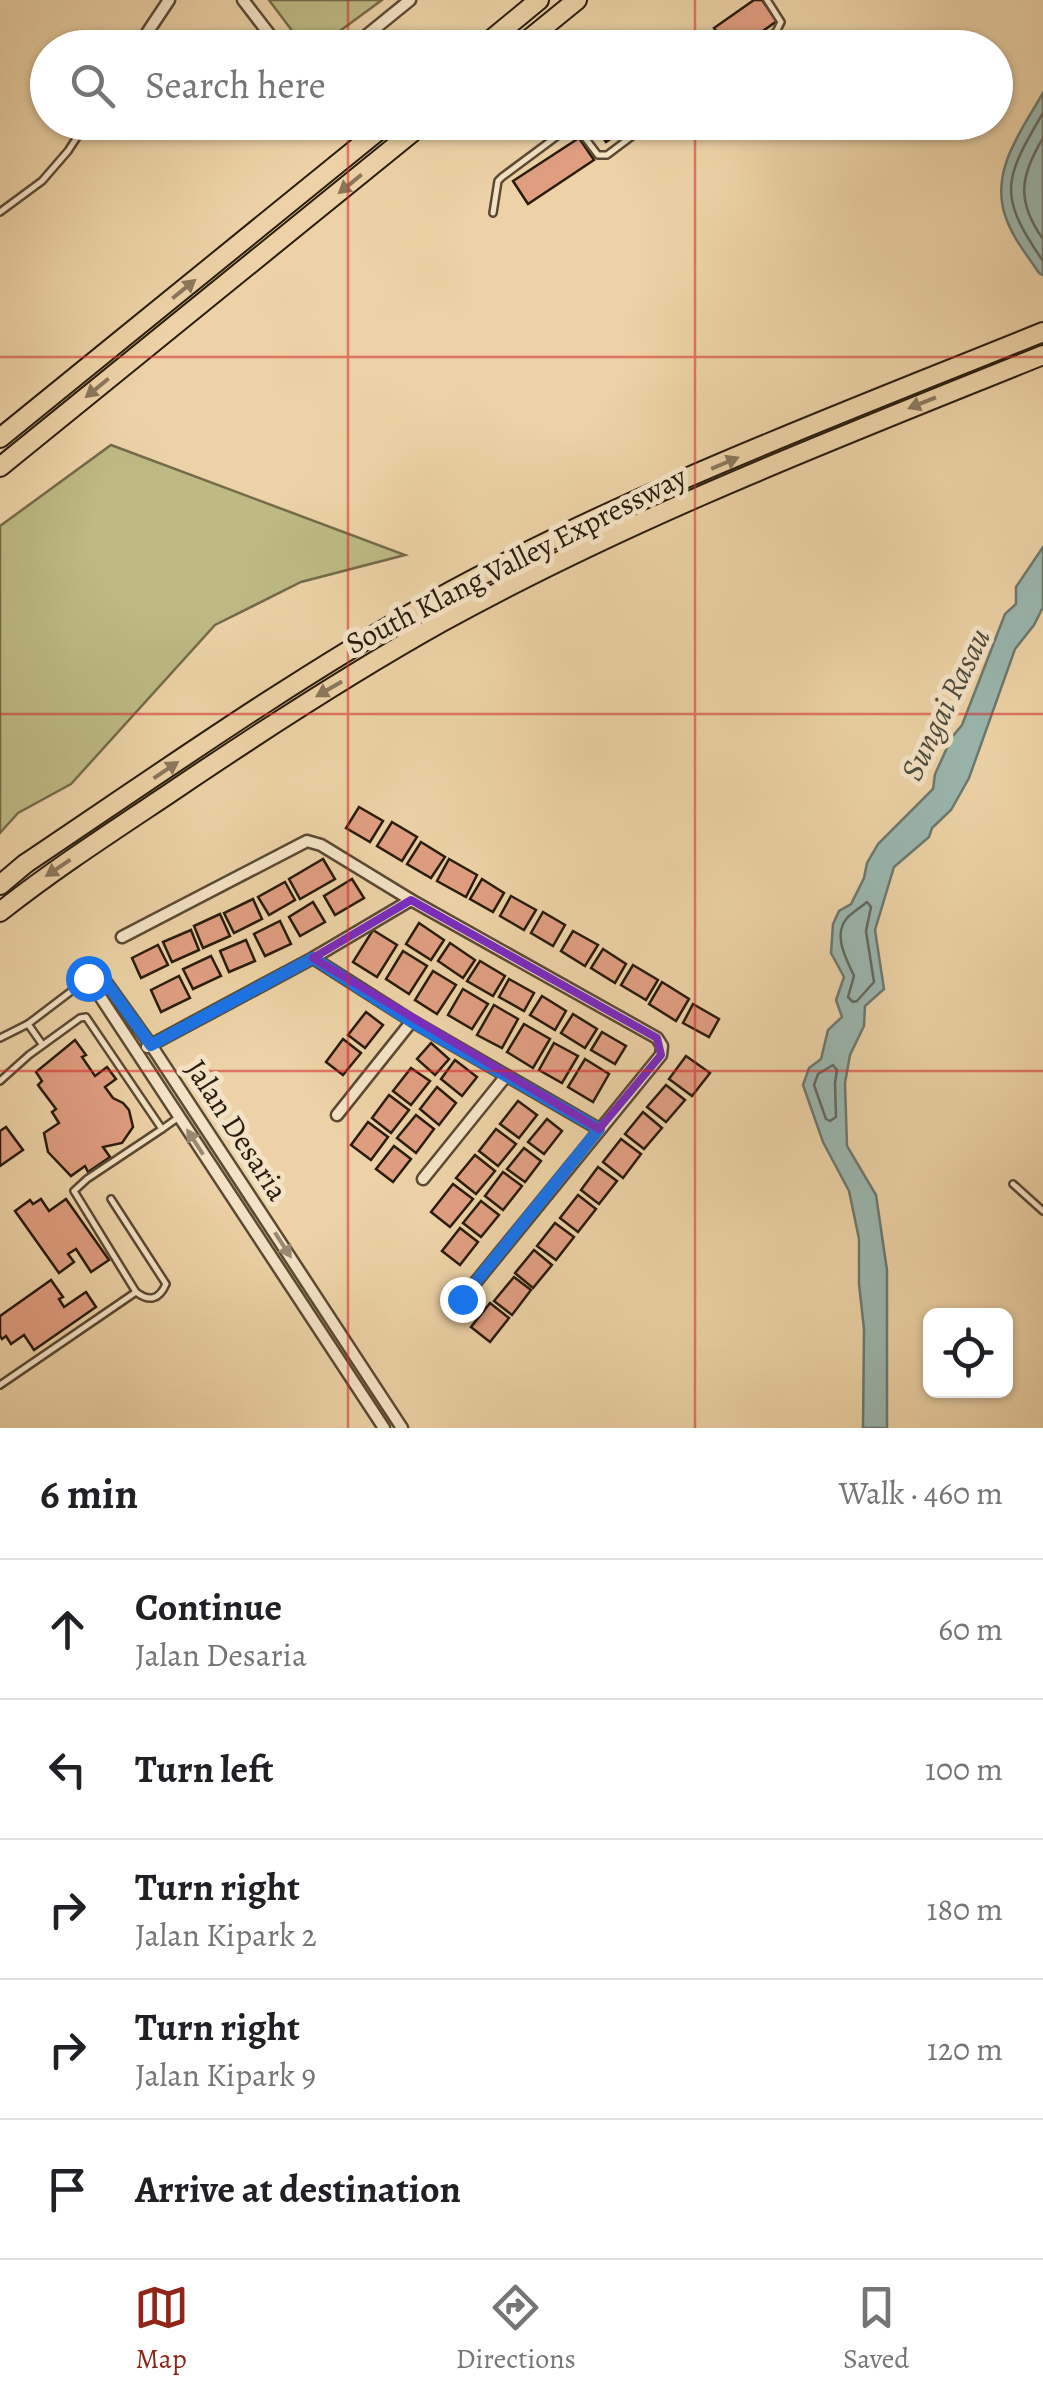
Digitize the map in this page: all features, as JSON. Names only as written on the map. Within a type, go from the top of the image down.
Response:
[{"type":"highway","points":[[503,30],[539,0]]},
{"type":"highway","points":[[540,30],[577,0]]},
{"type":"highway","points":[[0,438],[366,140]]},
{"type":"highway","points":[[0,467],[404,140]]},
{"type":"highway","name":"South Klang Valley Expressway","points":[[0,885],[275,697],[432,602],[540,546],[705,471],[1034,336]]},
{"type":"highway","name":"South Klang Valley Expressway","points":[[0,912],[284,715],[443,622],[715,489],[1043,355]]},
{"type":"street","points":[[149,30],[169,0]]},
{"type":"street","points":[[243,0],[266,30]]},
{"type":"street","points":[[373,30],[410,0]]},
{"type":"street","points":[[122,937],[308,840],[657,1038],[661,1054],[462,1299]]},
{"type":"street","points":[[138,1053],[411,900]]},
{"type":"street","points":[[313,958],[412,1022],[599,1129]]},
{"type":"street","name":"Jalan Desaria","points":[[384,1428],[88,978],[98,971],[151,1045],[402,1428]]},
{"type":"street","points":[[337,1115],[412,1022]]},
{"type":"street","points":[[422,1179],[506,1076]]},
{"type":"lane","points":[[767,0],[781,22],[777,30]]},
{"type":"lane","points":[[0,212],[42,181],[75,140]]},
{"type":"lane","points":[[492,213],[498,181],[552,140]]},
{"type":"lane","points":[[587,140],[598,155],[607,155],[627,140]]},
{"type":"lane","points":[[0,1038],[28,1024],[88,978]]},
{"type":"lane","points":[[0,1081],[42,1044],[86,1017],[162,1129]]},
{"type":"lane","points":[[28,1024],[42,1044]]},
{"type":"lane","points":[[111,1199],[166,1284],[162,1294],[152,1300],[136,1292],[74,1192],[87,1179],[179,1117]]},
{"type":"lane","points":[[1014,1184],[1043,1211]]},
{"type":"lane","points":[[0,1385],[136,1292]]},
{"type":"highlighted area","points":[[411,900],[657,1038],[661,1055],[599,1129],[313,958]]},
{"type":"shaded area","points":[[269,0],[382,0],[341,30],[292,30]]},
{"type":"shaded area","points":[[111,445],[405,555],[301,582],[215,625],[71,784],[18,813],[0,833],[0,526]]},
{"type":"water","points":[[1043,93],[1043,275],[1009,225],[1002,184],[1010,152]]},
{"type":"water","points":[[1043,547],[1043,607],[1015,649],[969,778],[951,810],[932,828],[929,837],[894,867],[875,930],[884,989],[865,1006],[864,1026],[850,1055],[845,1083],[847,1146],[876,1195],[887,1270],[887,1428],[863,1428],[864,1329],[859,1239],[849,1191],[823,1142],[803,1085],[809,1068],[821,1059],[828,1030],[842,1017],[836,1000],[844,977],[831,953],[833,924],[839,911],[851,904],[878,844],[933,789],[935,774],[962,725],[1005,614],[1016,604],[1016,587]]},
{"type":"building","points":[[754,0],[762,0],[777,21],[764,30],[714,28]]},
{"type":"building","points":[[576,140],[580,140],[594,160],[528,204],[513,181]]},
{"type":"building","points":[[359,807],[383,821],[370,842],[346,828]]},
{"type":"building","points":[[392,822],[417,837],[402,861],[377,846]]},
{"type":"building","points":[[421,842],[445,857],[431,878],[407,864]]},
{"type":"building","points":[[323,859],[335,879],[300,899],[289,879]]},
{"type":"building","points":[[449,859],[477,875],[466,897],[437,881]]},
{"type":"building","points":[[352,879],[364,898],[335,915],[324,896]]},
{"type":"building","points":[[482,879],[504,893],[493,912],[470,899]]},
{"type":"building","points":[[285,882],[295,900],[269,915],[258,897]]},
{"type":"building","points":[[511,896],[536,910],[524,930],[500,916]]},
{"type":"building","points":[[253,899],[262,919],[234,933],[224,913]]},
{"type":"building","points":[[313,902],[325,922],[300,936],[289,917]]},
{"type":"building","points":[[543,912],[565,925],[553,946],[531,933]]},
{"type":"building","points":[[220,914],[230,936],[203,948],[194,926]]},
{"type":"building","points":[[280,921],[291,944],[265,956],[254,934]]},
{"type":"building","points":[[419,923],[444,940],[431,960],[406,944]]},
{"type":"building","points":[[191,930],[199,950],[172,962],[163,942]]},
{"type":"building","points":[[373,930],[397,945],[377,977],[353,962]]},
{"type":"building","points":[[573,931],[598,945],[585,966],[561,951]]},
{"type":"building","points":[[246,940],[255,961],[229,972],[220,951]]},
{"type":"building","points":[[450,943],[475,960],[463,978],[438,961]]},
{"type":"building","points":[[158,945],[168,965],[141,978],[132,958]]},
{"type":"building","points":[[603,949],[626,964],[615,983],[591,968]]},
{"type":"building","points":[[403,951],[427,966],[409,994],[386,979]]},
{"type":"building","points":[[211,956],[221,976],[193,989],[183,969]]},
{"type":"building","points":[[480,961],[505,976],[493,996],[467,981]]},
{"type":"building","points":[[633,965],[658,980],[646,1000],[621,985]]},
{"type":"building","points":[[433,971],[456,985],[437,1014],[415,1000]]},
{"type":"building","points":[[179,976],[190,998],[161,1012],[151,990]]},
{"type":"building","points":[[509,979],[534,993],[524,1011],[499,997]]},
{"type":"building","points":[[662,982],[689,999],[676,1021],[649,1004]]},
{"type":"building","points":[[463,989],[488,1004],[472,1029],[448,1015]]},
{"type":"building","points":[[542,996],[566,1011],[555,1030],[530,1015]]},
{"type":"building","points":[[693,1004],[719,1019],[709,1037],[683,1023]]},
{"type":"building","points":[[494,1005],[518,1019],[502,1048],[477,1035]]},
{"type":"building","points":[[366,1012],[383,1025],[365,1048],[348,1035]]},
{"type":"building","points":[[573,1014],[597,1029],[585,1048],[561,1033]]},
{"type":"building","points":[[524,1024],[550,1039],[533,1068],[507,1052]]},
{"type":"building","points":[[602,1032],[626,1046],[615,1064],[591,1050]]},
{"type":"building","points":[[343,1039],[361,1053],[343,1075],[326,1062]]},
{"type":"building","points":[[75,1040],[95,1076],[107,1067],[116,1079],[105,1087],[129,1110],[133,1127],[122,1143],[103,1147],[110,1157],[88,1172],[85,1166],[71,1176],[48,1152],[44,1133],[59,1123],[52,1112],[56,1109],[38,1085],[42,1081],[36,1072]]},
{"type":"building","points":[[431,1043],[449,1059],[435,1075],[417,1059]]},
{"type":"building","points":[[554,1043],[578,1056],[562,1083],[539,1070]]},
{"type":"building","points":[[686,1056],[710,1073],[692,1096],[669,1079]]},
{"type":"building","points":[[585,1059],[609,1074],[593,1102],[568,1087]]},
{"type":"building","points":[[455,1060],[477,1077],[462,1096],[441,1079]]},
{"type":"building","points":[[411,1068],[430,1081],[411,1105],[393,1091]]},
{"type":"building","points":[[666,1085],[685,1100],[666,1122],[647,1107]]},
{"type":"building","points":[[437,1087],[456,1103],[439,1125],[420,1109]]},
{"type":"building","points":[[389,1095],[409,1110],[391,1133],[372,1118]]},
{"type":"building","points":[[518,1101],[537,1115],[519,1138],[500,1124]]},
{"type":"building","points":[[643,1112],[662,1128],[644,1149],[625,1134]]},
{"type":"building","points":[[416,1115],[434,1129],[416,1153],[397,1138]]},
{"type":"building","points":[[547,1119],[562,1131],[544,1154],[528,1142]]},
{"type":"building","points":[[368,1122],[388,1137],[371,1160],[351,1145]]},
{"type":"building","points":[[6,1127],[23,1150],[0,1166],[0,1131]]},
{"type":"building","points":[[496,1129],[516,1144],[498,1166],[479,1151]]},
{"type":"building","points":[[621,1139],[641,1154],[623,1178],[603,1162]]},
{"type":"building","points":[[394,1146],[411,1159],[393,1182],[376,1169]]},
{"type":"building","points":[[524,1148],[541,1161],[525,1182],[507,1169]]},
{"type":"building","points":[[475,1155],[495,1171],[476,1194],[456,1178]]},
{"type":"building","points":[[598,1167],[617,1181],[599,1204],[581,1190]]},
{"type":"building","points":[[503,1172],[522,1186],[503,1210],[485,1196]]},
{"type":"building","points":[[453,1184],[473,1199],[450,1227],[431,1212]]},
{"type":"building","points":[[578,1195],[596,1209],[578,1232],[560,1218]]},
{"type":"building","points":[[41,1199],[49,1211],[66,1199],[109,1260],[91,1272],[76,1249],[68,1254],[74,1262],[59,1273],[15,1211],[30,1200],[33,1204]]},
{"type":"building","points":[[481,1201],[499,1215],[481,1237],[463,1223]]},
{"type":"building","points":[[555,1223],[574,1237],[556,1260],[537,1246]]},
{"type":"building","points":[[460,1228],[478,1242],[460,1265],[442,1251]]},
{"type":"building","points":[[534,1250],[552,1265],[533,1288],[515,1273]]},
{"type":"building","points":[[514,1277],[531,1290],[512,1315],[494,1301]]},
{"type":"building","points":[[51,1280],[63,1297],[59,1299],[64,1307],[86,1292],[96,1307],[34,1350],[24,1335],[11,1344],[6,1336],[2,1339],[0,1316]]},
{"type":"building","points":[[490,1303],[509,1318],[490,1342],[471,1327]]},
{"type":"route","points":[[88,978],[98,971],[151,1045],[313,958],[412,1022],[599,1129],[462,1299]]},
{"type":"water label","name":"Sungai Rasau","points":[[945,704]]}]
